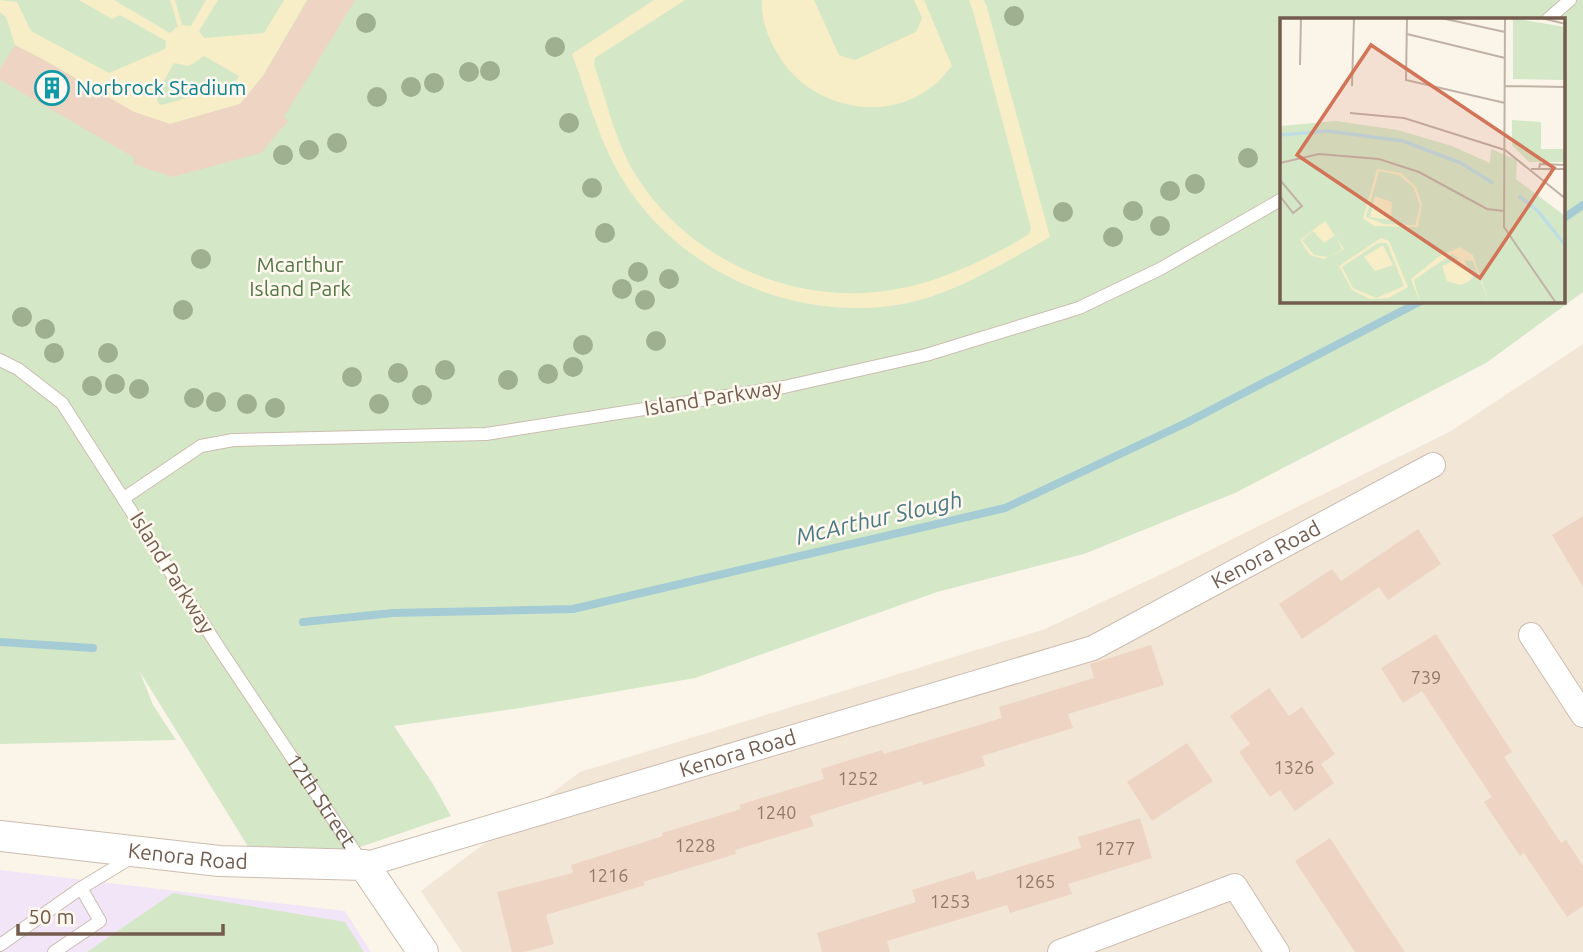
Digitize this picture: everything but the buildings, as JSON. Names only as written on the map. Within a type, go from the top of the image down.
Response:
[{"type":"street","name":"Kenora Road","points":[[0,836],[219,861],[364,865],[1093,648],[1433,466]]},
{"type":"street","points":[[1531,635],[1583,715]]},
{"type":"street","name":"12th Street","points":[[364,865],[423,952]]},
{"type":"street","points":[[1060,952],[1235,886],[1278,952]]},
{"type":"lane","points":[[1549,18],[1570,0]]},
{"type":"lane","name":"Island Parkway","points":[[124,498],[201,446],[233,440],[486,434],[784,387],[926,355],[1079,308],[1160,270],[1280,200]]},
{"type":"lane","name":"Island Parkway","points":[[0,359],[18,369],[62,403],[219,648]]},
{"type":"lane","name":"12th Street","points":[[219,648],[364,865]]},
{"type":"lane","points":[[0,945],[81,888],[141,852]]},
{"type":"lane","points":[[54,952],[100,921],[81,888]]},
{"type":"shaded area","points":[[1583,344],[1583,952],[462,952],[421,891],[580,772],[1045,629],[1451,431]]},
{"type":"shaded area","points":[[0,870],[345,911],[371,952],[0,952]]},
{"type":"green space","name":"Mcarthur Island Park","points":[[0,0],[1583,0],[1583,292],[1486,363],[1235,493],[1084,554],[937,592],[695,678],[394,726],[451,816],[328,858],[252,853],[140,672],[153,705],[176,740],[0,744]]},
{"type":"green space","points":[[173,893],[345,922],[364,952],[87,952]]},
{"type":"sand","points":[[0,0],[17,2],[31,31],[109,73],[165,49],[166,41],[120,15],[112,19],[79,0],[114,0],[170,33],[178,26],[170,0],[175,0],[182,25],[191,26],[206,0],[218,0],[199,31],[204,38],[264,33],[284,0],[307,0],[263,76],[240,104],[170,124],[134,112],[15,45],[6,17],[0,12]],"holes":[[[204,56],[239,76],[233,85],[162,105],[158,103],[156,95],[174,63],[189,66]]]},
{"type":"sand","points":[[654,0],[685,0],[595,58],[594,65],[617,135],[635,174],[658,205],[685,231],[715,254],[748,271],[784,284],[821,291],[859,293],[897,289],[931,281],[982,260],[1029,234],[1031,228],[969,0],[984,0],[987,7],[1050,237],[952,288],[932,296],[890,306],[851,308],[811,304],[773,295],[736,281],[702,261],[671,237],[644,209],[621,177],[600,133],[572,54]]},
{"type":"sand","points":[[762,0],[814,0],[839,55],[855,60],[916,32],[922,18],[914,0],[924,0],[952,66],[934,85],[914,98],[892,105],[870,107],[847,104],[826,97],[789,70],[776,51],[765,27]]},
{"type":"waterway","name":"McArthur Slough","points":[[1566,217],[1583,205]]},
{"type":"waterway","name":"McArthur Slough","points":[[303,622],[393,613],[573,609],[1005,508],[1186,423],[1417,303]]},
{"type":"waterway","name":"McArthur Slough","points":[[0,642],[93,648]]},
{"type":"place","name":"Norbrock Stadium","points":[[52,88]]}]
